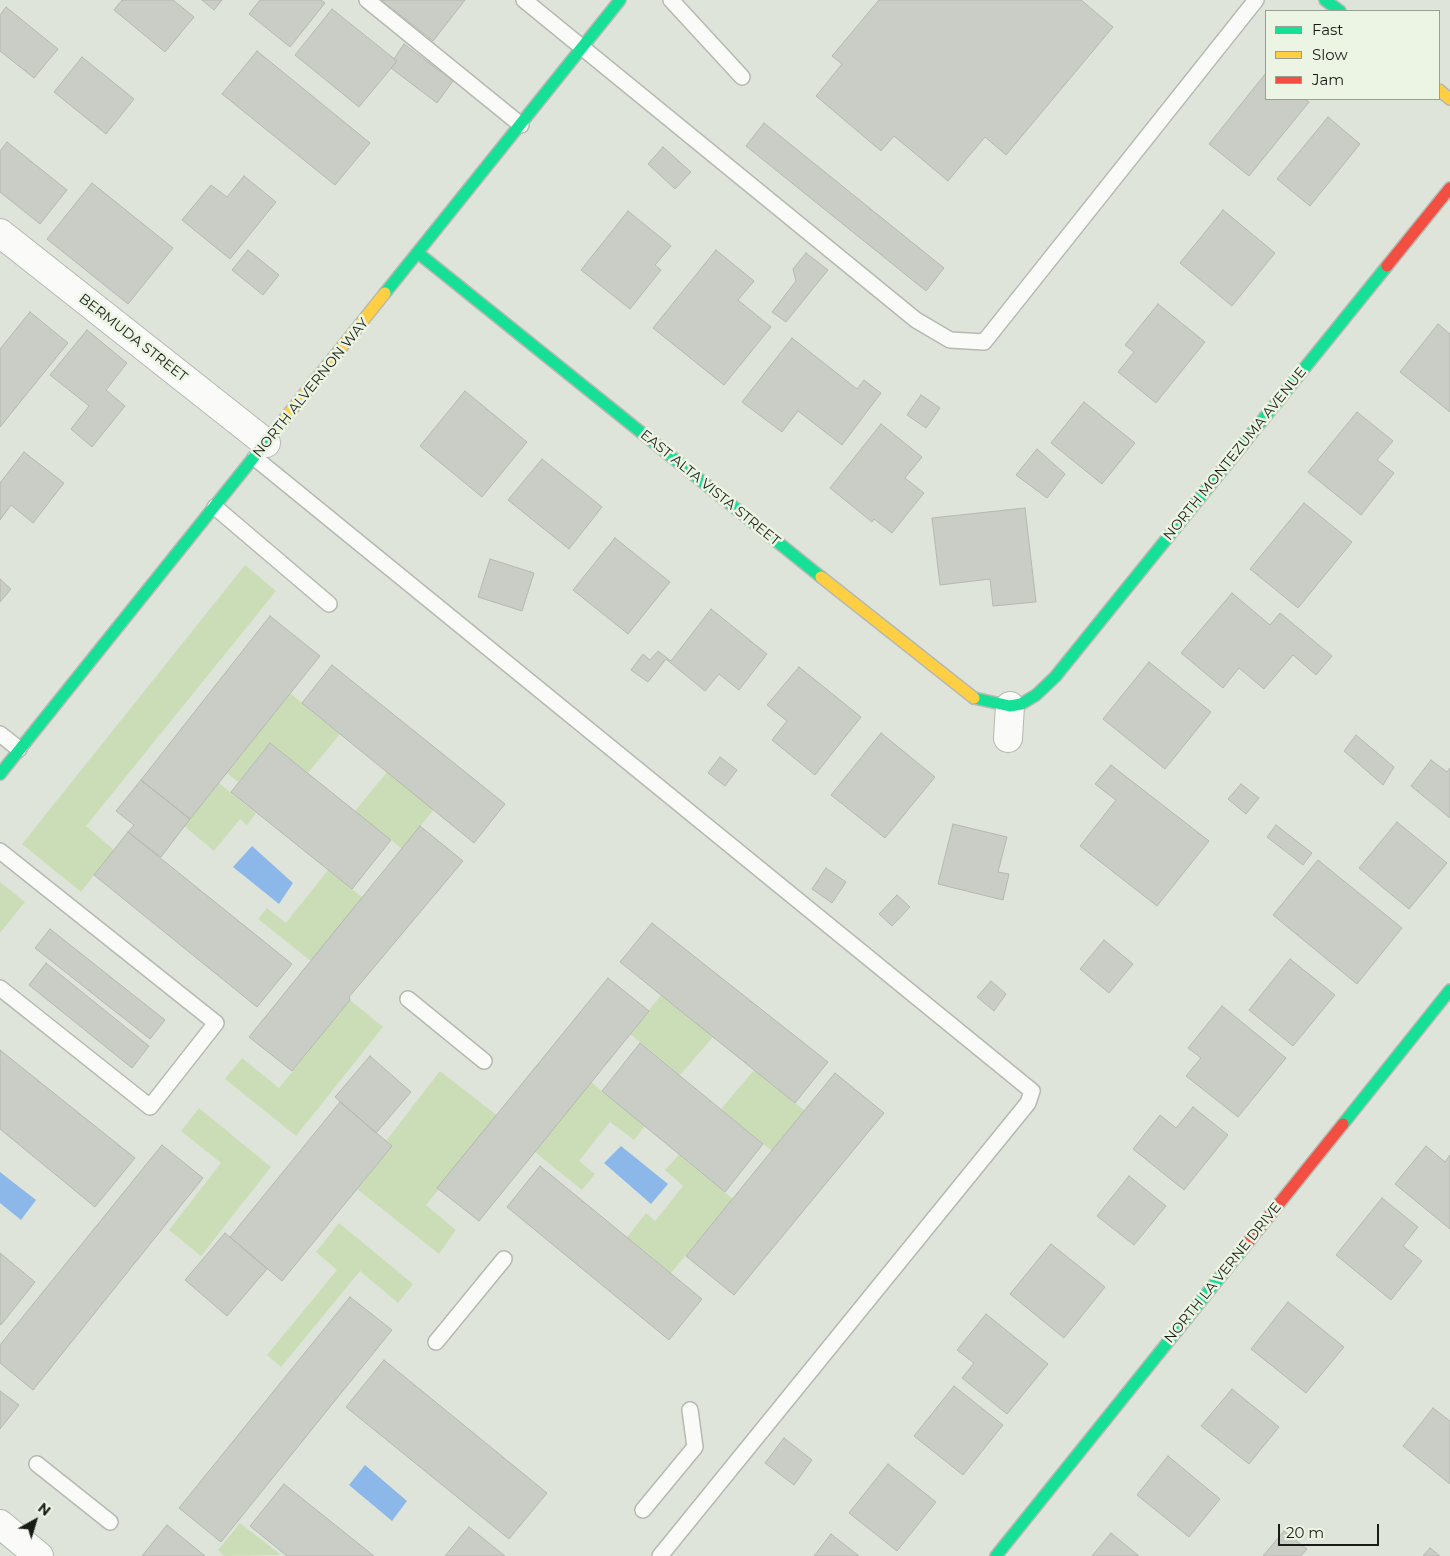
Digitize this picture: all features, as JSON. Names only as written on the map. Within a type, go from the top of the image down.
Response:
[{"type":"street","name":"NORTH ALVERNON WAY","points":[[0,774],[620,0]]},
{"type":"street","points":[[1326,0],[1339,10]]},
{"type":"street","points":[[1440,91],[1450,99]]},
{"type":"street","name":"NORTH MONTEZUMA AVENUE","points":[[1010,706],[1021,704],[1029,699],[1055,677],[1450,188]]},
{"type":"street","name":"BERMUDA STREET","points":[[0,233],[260,451]]},
{"type":"street","name":"EAST ALTA VISTA STREET","points":[[418,254],[954,684],[975,699],[1010,706]]},
{"type":"street","points":[[1008,738],[1010,706]]},
{"type":"street","name":"NORTH LA VERNE DRIVE","points":[[996,1556],[1450,990]]},
{"type":"street","points":[[0,1524],[39,1556]]},
{"type":"lane","points":[[368,0],[521,124]]},
{"type":"lane","points":[[524,0],[916,320],[950,340],[984,342],[1256,0]]},
{"type":"lane","points":[[671,0],[742,77]]},
{"type":"lane","points":[[260,451],[1032,1091],[1028,1103],[660,1556]]},
{"type":"lane","points":[[215,507],[330,604]]},
{"type":"lane","points":[[0,734],[19,750]]},
{"type":"lane","points":[[0,851],[216,1023],[150,1107],[0,988]]},
{"type":"lane","points":[[408,999],[484,1061]]},
{"type":"lane","points":[[436,1342],[504,1258]]},
{"type":"lane","points":[[643,1510],[695,1447],[690,1410]]},
{"type":"lane","points":[[37,1464],[110,1522]]},
{"type":"green space","points":[[245,565],[276,591],[86,826],[114,850],[81,892],[22,844]]},
{"type":"green space","points":[[290,693],[340,734],[308,773],[270,743],[238,782],[227,773]]},
{"type":"green space","points":[[387,772],[434,809],[402,849],[355,811]]},
{"type":"green space","points":[[219,783],[256,813],[247,825],[240,819],[214,851],[184,826]]},
{"type":"green space","points":[[328,870],[363,898],[312,962],[258,919],[267,908],[286,923]]},
{"type":"green space","points":[[0,882],[25,902],[0,933]]},
{"type":"green space","points":[[661,995],[713,1037],[680,1075],[630,1034]]},
{"type":"green space","points":[[350,1000],[383,1027],[296,1136],[225,1079],[242,1058],[279,1088]]},
{"type":"green space","points":[[754,1070],[805,1111],[772,1151],[721,1109]]},
{"type":"green space","points":[[440,1071],[498,1116],[426,1205],[456,1230],[439,1254],[357,1189],[392,1146],[386,1141]]},
{"type":"green space","points":[[591,1082],[645,1126],[634,1140],[610,1122],[579,1161],[595,1174],[582,1190],[535,1152]]},
{"type":"green space","points":[[199,1108],[271,1167],[201,1256],[169,1230],[221,1163],[181,1131]]},
{"type":"green space","points":[[679,1155],[733,1199],[671,1273],[627,1237],[646,1213],[655,1221],[683,1186],[665,1170]]},
{"type":"green space","points":[[339,1223],[413,1284],[398,1303],[360,1271],[281,1367],[267,1355],[337,1270],[316,1252]]},
{"type":"green space","points":[[240,1523],[281,1555],[224,1556],[218,1550]]},
{"type":"water","points":[[252,846],[293,883],[279,904],[233,867]]},
{"type":"water","points":[[621,1146],[668,1184],[651,1204],[604,1163]]},
{"type":"water","points":[[0,1172],[36,1200],[21,1220],[0,1203]]},
{"type":"water","points":[[365,1465],[407,1501],[392,1521],[349,1485]]},
{"type":"building","points":[[122,0],[173,0],[194,17],[165,52],[114,10]]},
{"type":"building","points":[[202,0],[222,0],[214,10]]},
{"type":"building","points":[[260,0],[321,0],[325,3],[290,47],[249,14]]},
{"type":"building","points":[[381,0],[465,0],[433,41]]},
{"type":"building","points":[[879,0],[1081,0],[1113,27],[1006,155],[985,137],[948,181],[894,136],[881,151],[816,96],[842,64],[832,56]]},
{"type":"building","points":[[6,7],[58,49],[34,78],[0,51],[0,15]]},
{"type":"building","points":[[332,9],[397,61],[359,107],[295,55]]},
{"type":"building","points":[[404,44],[453,81],[437,103],[391,68],[397,61],[394,59]]},
{"type":"building","points":[[257,51],[370,143],[335,185],[222,94]]},
{"type":"building","points":[[82,57],[134,99],[106,134],[54,92]]},
{"type":"building","points":[[1265,74],[1265,100],[1306,100],[1309,102],[1249,176],[1209,144]]},
{"type":"building","points":[[1328,117],[1360,144],[1310,206],[1277,179]]},
{"type":"building","points":[[764,123],[944,268],[926,291],[746,146]]},
{"type":"building","points":[[7,142],[67,190],[40,224],[0,192],[0,151]]},
{"type":"building","points":[[663,147],[691,172],[675,189],[648,164]]},
{"type":"building","points":[[244,176],[276,202],[230,259],[182,220],[211,185],[227,197]]},
{"type":"building","points":[[92,183],[173,248],[128,304],[47,239]]},
{"type":"building","points":[[1223,210],[1275,253],[1232,306],[1180,263]]},
{"type":"building","points":[[628,211],[671,246],[655,265],[661,270],[630,309],[581,270]]},
{"type":"building","points":[[248,250],[279,275],[263,295],[232,270]]},
{"type":"building","points":[[716,250],[754,281],[738,300],[771,327],[724,385],[653,328]]},
{"type":"building","points":[[806,253],[828,270],[786,322],[772,312],[796,281],[793,269]]},
{"type":"building","points":[[1158,304],[1205,342],[1156,403],[1118,372],[1134,352],[1125,345]]},
{"type":"building","points":[[30,312],[68,343],[0,427],[0,349]]},
{"type":"building","points":[[1438,324],[1450,334],[1450,412],[1400,372]]},
{"type":"building","points":[[87,330],[127,363],[106,390],[125,406],[92,447],[71,429],[89,406],[50,375]]},
{"type":"building","points":[[792,338],[857,389],[864,380],[881,393],[842,445],[798,411],[782,432],[742,402]]},
{"type":"building","points":[[465,391],[527,442],[482,497],[420,446]]},
{"type":"building","points":[[921,395],[940,408],[926,428],[907,415]]},
{"type":"building","points":[[1084,402],[1135,443],[1102,484],[1051,443]]},
{"type":"building","points":[[1357,412],[1393,441],[1377,460],[1394,473],[1361,515],[1308,472]]},
{"type":"building","points":[[881,424],[922,457],[905,478],[924,493],[892,533],[874,519],[872,522],[830,488]]},
{"type":"building","points":[[1037,449],[1065,474],[1047,498],[1016,475]]},
{"type":"building","points":[[24,452],[64,483],[33,523],[11,505],[0,520],[0,483]]},
{"type":"building","points":[[542,459],[602,507],[569,549],[508,500]]},
{"type":"building","points":[[1304,503],[1352,542],[1298,608],[1250,569]]},
{"type":"building","points":[[1025,508],[1036,602],[993,606],[990,579],[940,585],[932,518]]},
{"type":"building","points":[[615,538],[670,582],[628,634],[573,590]]},
{"type":"building","points":[[490,559],[534,573],[522,611],[478,597]]},
{"type":"building","points":[[0,579],[11,589],[0,602]]},
{"type":"building","points":[[1232,593],[1270,625],[1280,613],[1332,656],[1316,675],[1293,655],[1264,689],[1239,668],[1223,688],[1181,653]]},
{"type":"building","points":[[711,609],[767,654],[739,690],[719,674],[705,691],[666,659],[648,682],[631,670],[643,654],[650,660],[658,651],[671,661]]},
{"type":"building","points":[[270,616],[320,656],[190,819],[141,780]]},
{"type":"building","points":[[1149,662],[1211,712],[1165,769],[1103,719]]},
{"type":"building","points":[[332,665],[505,804],[474,843],[302,703]]},
{"type":"building","points":[[799,667],[861,717],[815,775],[772,740],[787,721],[767,705]]},
{"type":"building","points":[[881,733],[935,777],[885,838],[831,795]]},
{"type":"building","points":[[1356,735],[1394,767],[1383,785],[1344,751]]},
{"type":"building","points":[[270,743],[391,840],[352,889],[231,792]]},
{"type":"building","points":[[720,757],[737,770],[725,786],[708,773]]},
{"type":"building","points":[[1431,760],[1447,772],[1450,768],[1450,818],[1411,786]]},
{"type":"building","points":[[1111,765],[1209,841],[1157,906],[1080,846],[1116,800],[1095,784]]},
{"type":"building","points":[[141,780],[190,819],[161,857],[128,832],[134,825],[116,811]]},
{"type":"building","points":[[1241,784],[1259,798],[1246,814],[1228,799]]},
{"type":"building","points":[[1397,822],[1447,863],[1409,909],[1359,868]]},
{"type":"building","points":[[953,824],[1007,837],[998,872],[1009,874],[1003,900],[938,884]]},
{"type":"building","points":[[1276,825],[1312,853],[1303,865],[1267,837]]},
{"type":"building","points":[[420,826],[463,861],[349,997],[350,1000],[292,1071],[249,1037]]},
{"type":"building","points":[[128,832],[292,964],[257,1007],[94,875]]},
{"type":"building","points":[[1318,860],[1402,928],[1357,984],[1273,915]]},
{"type":"building","points":[[826,868],[846,882],[832,903],[812,889]]},
{"type":"building","points":[[897,895],[910,907],[892,926],[879,914]]},
{"type":"building","points":[[652,923],[828,1062],[795,1103],[620,962]]},
{"type":"building","points":[[50,929],[165,1020],[150,1039],[35,948]]},
{"type":"building","points":[[1104,940],[1133,964],[1109,993],[1080,969]]},
{"type":"building","points":[[1290,959],[1335,995],[1293,1046],[1249,1010]]},
{"type":"building","points":[[46,963],[149,1046],[132,1068],[29,985]]},
{"type":"building","points":[[608,978],[649,1011],[479,1221],[437,1188]]},
{"type":"building","points":[[991,981],[1006,994],[994,1011],[977,997]]},
{"type":"building","points":[[1222,1006],[1286,1058],[1238,1117],[1186,1076],[1201,1058],[1188,1048]]},
{"type":"building","points":[[640,1043],[763,1144],[725,1192],[602,1091]]},
{"type":"building","points":[[0,1050],[135,1158],[95,1207],[0,1129]]},
{"type":"building","points":[[370,1056],[411,1092],[376,1133],[335,1097]]},
{"type":"building","points":[[835,1073],[884,1113],[734,1295],[686,1256]]},
{"type":"building","points":[[340,1102],[392,1146],[282,1281],[230,1237]]},
{"type":"building","points":[[1193,1107],[1228,1135],[1184,1190],[1133,1149],[1160,1115],[1176,1128]]},
{"type":"building","points":[[162,1145],[203,1178],[33,1390],[0,1363],[0,1345]]},
{"type":"building","points":[[1426,1146],[1445,1162],[1450,1155],[1450,1229],[1395,1184]]},
{"type":"building","points":[[540,1166],[702,1299],[669,1340],[507,1207]]},
{"type":"building","points":[[1129,1176],[1166,1206],[1134,1245],[1097,1216]]},
{"type":"building","points":[[1382,1198],[1418,1227],[1403,1246],[1422,1261],[1391,1300],[1336,1255]]},
{"type":"building","points":[[225,1233],[267,1269],[227,1316],[185,1280]]},
{"type":"building","points":[[1051,1244],[1105,1287],[1064,1338],[1010,1294]]},
{"type":"building","points":[[0,1253],[35,1282],[1,1325],[0,1324]]},
{"type":"building","points":[[350,1297],[392,1330],[221,1542],[179,1508]]},
{"type":"building","points":[[1288,1302],[1344,1347],[1306,1393],[1251,1349]]},
{"type":"building","points":[[986,1314],[1048,1364],[1007,1414],[962,1378],[974,1363],[957,1350]]},
{"type":"building","points":[[384,1360],[547,1493],[509,1539],[346,1407]]},
{"type":"building","points":[[954,1386],[1003,1425],[963,1475],[914,1436]]},
{"type":"building","points":[[1232,1389],[1279,1427],[1249,1464],[1201,1426]]},
{"type":"building","points":[[0,1391],[19,1405],[0,1429]]},
{"type":"building","points":[[1433,1408],[1450,1421],[1450,1484],[1403,1446]]},
{"type":"building","points":[[784,1438],[812,1460],[794,1485],[765,1463]]},
{"type":"building","points":[[1168,1456],[1220,1499],[1189,1537],[1137,1495]]},
{"type":"building","points":[[888,1464],[936,1502],[897,1551],[849,1513]]},
{"type":"building","points":[[284,1484],[374,1556],[287,1556],[250,1526]]},
{"type":"building","points":[[167,1525],[205,1556],[142,1556]]},
{"type":"building","points":[[469,1527],[505,1556],[445,1556]]},
{"type":"building","points":[[1284,1531],[1307,1549],[1301,1556],[1263,1556]]},
{"type":"building","points":[[1111,1533],[1139,1556],[1092,1556]]},
{"type":"building","points":[[831,1534],[859,1556],[814,1556]]},
{"type":"building","points":[[1430,1548],[1440,1556],[1423,1556]]},
{"type":"traffic: fast","points":[[385,293],[620,0]]},
{"type":"traffic: fast","points":[[1325,0],[1339,10]]},
{"type":"traffic: fast","points":[[418,253],[821,577]]},
{"type":"traffic: fast","points":[[974,698],[1010,706],[1021,704],[1036,695],[1055,677],[1387,266]]},
{"type":"traffic: fast","points":[[0,774],[274,432]]},
{"type":"traffic: fast","points":[[1343,1124],[1450,990]]},
{"type":"traffic: fast","points":[[996,1556],[1245,1246]]},
{"type":"traffic: slow","points":[[1440,91],[1450,99]]},
{"type":"traffic: slow","points":[[274,432],[385,293]]},
{"type":"traffic: slow","points":[[821,577],[974,698]]},
{"type":"traffic: jam","points":[[1387,266],[1450,188]]},
{"type":"traffic: jam","points":[[1245,1246],[1343,1124]]}]
